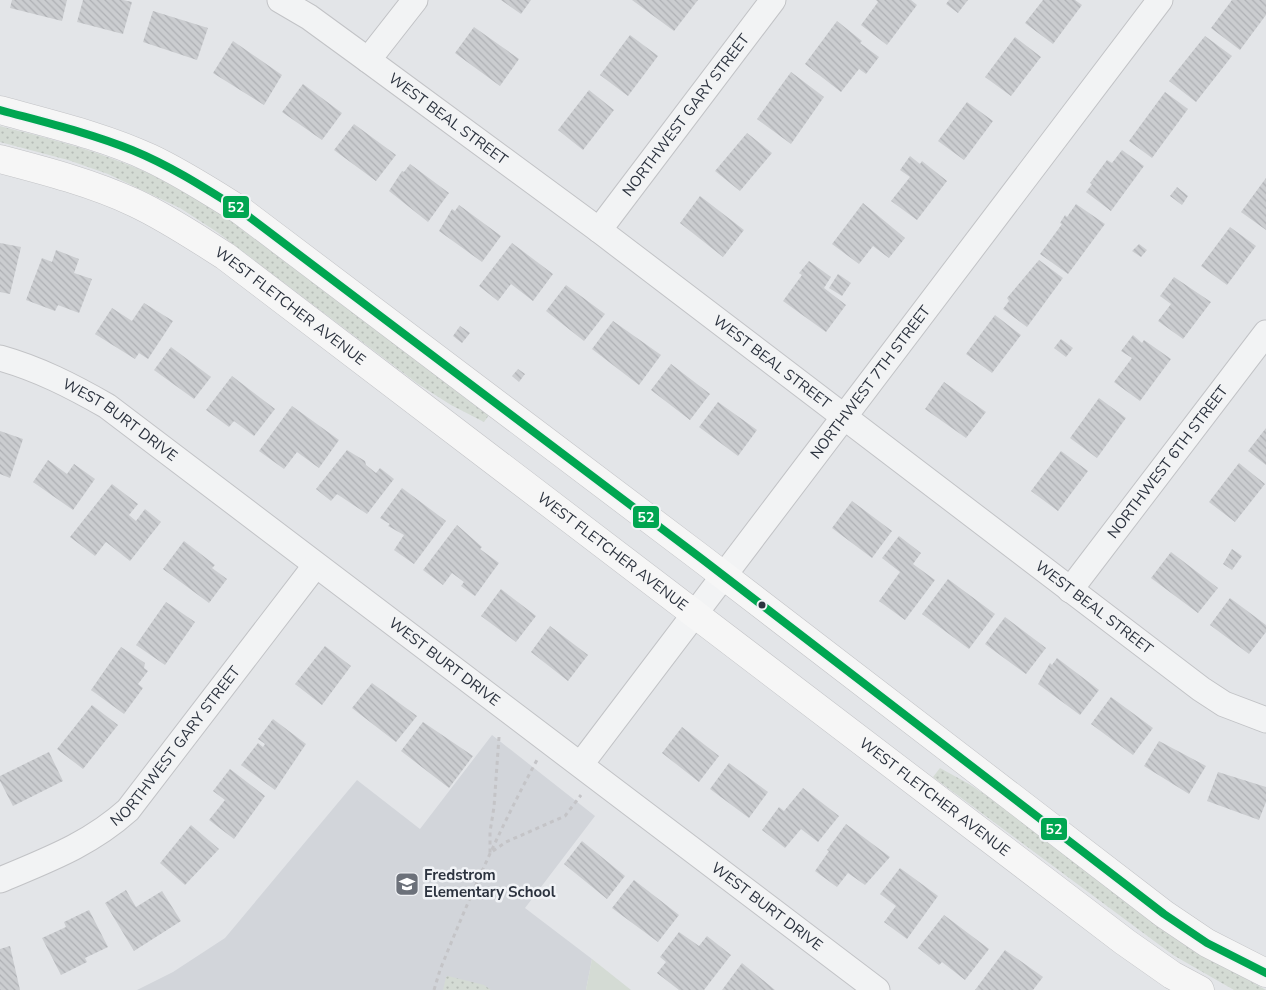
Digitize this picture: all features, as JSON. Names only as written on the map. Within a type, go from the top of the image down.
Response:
[{"type":"main road","points":[[0,110],[108,141],[149,158],[188,178],[240,210],[725,576],[1164,914],[1207,943],[1266,973]]},
{"type":"main road","name":"WEST FLETCHER AVENUE","points":[[0,159],[92,186],[135,203],[175,224],[224,256],[1125,942],[1172,975],[1200,990]]},
{"type":"street","name":"WEST BEAL STREET","points":[[280,0],[309,17],[599,230],[1208,694],[1224,704],[1266,720]]},
{"type":"street","points":[[368,60],[415,0]]},
{"type":"street","name":"NORTHWEST GARY STREET","points":[[599,230],[773,0]]},
{"type":"street","name":"NORTHWEST 7TH STREET","points":[[590,771],[696,614],[1160,0]]},
{"type":"street","name":"NORTHWEST 6TH STREET","points":[[1070,590],[1266,333]]},
{"type":"street","name":"WEST BURT DRIVE","points":[[0,358],[40,370],[107,406],[315,566],[553,743],[877,990]]},
{"type":"street","name":"NORTHWEST GARY STREET","points":[[0,880],[74,849],[99,834],[128,810],[315,566]]},
{"type":"path","points":[[490,853],[490,832],[494,807],[499,737]]},
{"type":"path","points":[[434,990],[459,922],[518,793],[540,754],[553,743]]},
{"type":"path","points":[[490,853],[506,842],[565,816],[585,789],[590,771]]},
{"type":"shaded area","points":[[0,126],[97,153],[142,170],[191,196],[227,218],[489,415],[484,422],[451,405],[418,384],[217,232],[180,208],[108,174],[68,160],[0,142]]},
{"type":"shaded area","name":"Fredstrom Elementary School","points":[[492,735],[595,816],[525,908],[592,959],[586,990],[137,990],[173,972],[225,938],[357,780],[420,829]]},
{"type":"shaded area","points":[[940,768],[999,804],[1214,961],[1266,990],[1234,990],[1173,955],[933,777]]},
{"type":"shaded area","points":[[592,959],[631,990],[586,990]]},
{"type":"shaded area","points":[[446,977],[484,985],[491,990],[443,990]]},
{"type":"building","points":[[12,0],[67,0],[62,21],[10,8]]},
{"type":"building","points":[[83,0],[123,0],[132,2],[123,34],[77,22]]},
{"type":"building","points":[[501,0],[531,0],[521,14]]},
{"type":"building","points":[[632,0],[698,0],[674,31]]},
{"type":"building","points":[[876,0],[911,0],[917,5],[887,45],[861,25],[878,2]]},
{"type":"building","points":[[949,0],[968,0],[958,13],[946,4]]},
{"type":"building","points":[[1043,0],[1075,0],[1082,5],[1053,44],[1025,23]]},
{"type":"building","points":[[1232,0],[1266,0],[1266,15],[1240,50],[1211,28]]},
{"type":"building","points":[[153,11],[208,28],[197,60],[143,42]]},
{"type":"building","points":[[837,21],[862,41],[860,43],[879,57],[866,74],[859,69],[841,92],[805,64]]},
{"type":"building","points":[[474,27],[519,59],[500,86],[455,53]]},
{"type":"building","points":[[630,35],[658,56],[628,96],[600,75]]},
{"type":"building","points":[[1205,36],[1232,56],[1196,102],[1169,81]]},
{"type":"building","points":[[1015,37],[1041,57],[1011,96],[985,77]]},
{"type":"building","points":[[233,41],[282,75],[264,105],[213,73]]},
{"type":"building","points":[[791,72],[824,97],[791,144],[757,119]]},
{"type":"building","points":[[303,84],[342,113],[322,140],[282,112]]},
{"type":"building","points":[[589,90],[614,110],[583,150],[558,130]]},
{"type":"building","points":[[1165,92],[1188,109],[1152,158],[1129,141]]},
{"type":"building","points":[[967,102],[993,121],[964,160],[938,141]]},
{"type":"building","points":[[354,124],[396,155],[376,181],[334,150]]},
{"type":"building","points":[[747,133],[772,153],[740,191],[715,171]]},
{"type":"building","points":[[1122,150],[1144,166],[1111,211],[1086,192],[1092,184],[1090,183],[1107,160],[1112,163]]},
{"type":"building","points":[[910,156],[920,164],[922,161],[947,181],[917,220],[891,201],[910,177],[900,170]]},
{"type":"building","points":[[410,164],[449,193],[428,222],[389,191],[402,171],[404,172]]},
{"type":"building","points":[[1266,178],[1266,230],[1241,212]]},
{"type":"building","points":[[1177,187],[1188,196],[1182,205],[1170,196]]},
{"type":"building","points":[[700,196],[744,230],[723,257],[680,223]]},
{"type":"building","points":[[863,203],[905,238],[889,258],[873,246],[859,264],[832,244]]},
{"type":"building","points":[[1076,204],[1105,224],[1068,274],[1040,254],[1062,224],[1060,223],[1065,215],[1067,217]]},
{"type":"building","points":[[459,205],[501,236],[482,262],[439,231],[452,209],[455,211]]},
{"type":"building","points":[[1230,227],[1256,246],[1227,285],[1201,266]]},
{"type":"building","points":[[0,243],[21,247],[10,294],[0,292]]},
{"type":"building","points":[[512,243],[553,274],[533,301],[511,284],[498,301],[479,286]]},
{"type":"building","points":[[1139,244],[1147,250],[1141,257],[1132,251]]},
{"type":"building","points":[[56,250],[79,259],[74,273],[92,279],[79,313],[58,305],[55,311],[26,300],[42,258],[52,262]]},
{"type":"building","points":[[1039,260],[1063,278],[1027,327],[1003,309],[1009,301],[1007,298]]},
{"type":"building","points":[[809,261],[831,277],[824,288],[846,305],[826,332],[783,301],[802,275],[799,273]]},
{"type":"building","points":[[838,274],[851,283],[842,296],[829,288]]},
{"type":"building","points":[[1174,277],[1211,302],[1183,339],[1158,321],[1171,304],[1160,296]]},
{"type":"building","points":[[566,285],[605,314],[584,341],[546,311]]},
{"type":"building","points":[[144,303],[173,321],[148,359],[139,353],[135,359],[95,334],[112,308],[132,321]]},
{"type":"building","points":[[995,315],[1021,335],[992,373],[966,354]]},
{"type":"building","points":[[613,321],[661,355],[639,385],[592,349]]},
{"type":"building","points":[[460,326],[470,333],[462,343],[453,336]]},
{"type":"building","points":[[1133,335],[1142,343],[1144,340],[1171,359],[1140,401],[1114,382],[1132,358],[1121,351]]},
{"type":"building","points":[[1061,339],[1073,348],[1066,357],[1054,348]]},
{"type":"building","points":[[171,347],[211,377],[194,399],[154,370]]},
{"type":"building","points":[[671,364],[710,394],[690,420],[651,390]]},
{"type":"building","points":[[518,369],[525,374],[519,382],[512,376]]},
{"type":"building","points":[[232,376],[275,409],[254,436],[234,421],[229,427],[206,410]]},
{"type":"building","points":[[944,382],[986,412],[966,438],[925,409]]},
{"type":"building","points":[[1099,398],[1126,418],[1097,458],[1070,438]]},
{"type":"building","points":[[718,402],[757,430],[738,456],[699,427]]},
{"type":"building","points":[[292,406],[339,440],[319,468],[297,452],[284,469],[259,451]]},
{"type":"building","points":[[1266,428],[1266,465],[1248,451]]},
{"type":"building","points":[[0,431],[23,439],[10,478],[0,474]]},
{"type":"building","points":[[347,450],[365,461],[366,465],[376,473],[380,468],[394,479],[367,514],[337,494],[331,501],[316,489]]},
{"type":"building","points":[[1061,451],[1088,471],[1058,511],[1031,491]]},
{"type":"building","points":[[48,460],[67,474],[74,464],[95,479],[73,510],[33,482]]},
{"type":"building","points":[[1239,463],[1265,484],[1235,522],[1209,502]]},
{"type":"building","points":[[112,484],[138,504],[129,515],[136,521],[145,509],[161,522],[130,561],[106,542],[95,556],[70,537]]},
{"type":"building","points":[[402,488],[446,521],[414,564],[394,550],[404,535],[388,526],[390,524],[380,518]]},
{"type":"building","points":[[852,501],[892,531],[872,558],[832,528]]},
{"type":"building","points":[[457,525],[482,547],[480,549],[499,563],[475,596],[461,586],[464,582],[452,573],[443,585],[423,570]]},
{"type":"building","points":[[899,536],[921,553],[913,564],[935,580],[905,620],[879,601],[900,572],[882,558]]},
{"type":"building","points":[[184,541],[215,565],[212,568],[227,579],[209,603],[163,569]]},
{"type":"building","points":[[1232,549],[1242,556],[1232,570],[1223,564]]},
{"type":"building","points":[[1171,552],[1218,588],[1198,613],[1151,578]]},
{"type":"building","points":[[948,579],[995,614],[969,649],[922,614]]},
{"type":"building","points":[[501,589],[536,616],[516,642],[481,616]]},
{"type":"building","points":[[1230,598],[1266,625],[1266,632],[1249,654],[1210,625]]},
{"type":"building","points":[[166,602],[195,622],[165,665],[136,645]]},
{"type":"building","points":[[1005,617],[1046,648],[1026,674],[985,644]]},
{"type":"building","points":[[550,626],[588,655],[568,681],[531,652]]},
{"type":"building","points":[[325,646],[351,666],[322,705],[295,684]]},
{"type":"building","points":[[121,647],[145,663],[144,668],[148,671],[138,684],[143,688],[124,714],[91,690]]},
{"type":"building","points":[[1057,658],[1099,690],[1080,715],[1038,684],[1050,663],[1052,665]]},
{"type":"building","points":[[372,683],[417,716],[396,742],[352,708]]},
{"type":"building","points":[[1111,697],[1153,728],[1133,755],[1091,724]]},
{"type":"building","points":[[92,705],[118,725],[83,769],[57,749]]},
{"type":"building","points":[[273,719],[306,744],[275,790],[241,765],[258,743],[263,747],[265,744],[258,739]]},
{"type":"building","points":[[423,722],[473,756],[449,788],[401,751]]},
{"type":"building","points":[[682,727],[719,756],[699,782],[662,753]]},
{"type":"building","points":[[1159,741],[1206,766],[1189,794],[1144,766]]},
{"type":"building","points":[[49,752],[63,781],[13,806],[0,781],[0,776]]},
{"type":"building","points":[[729,763],[768,792],[749,818],[710,789]]},
{"type":"building","points":[[230,769],[265,796],[234,839],[209,820],[225,800],[213,791]]},
{"type":"building","points":[[1218,772],[1266,787],[1266,802],[1259,820],[1207,801]]},
{"type":"building","points":[[803,788],[839,816],[818,842],[801,829],[785,848],[762,830],[779,807],[784,811]]},
{"type":"building","points":[[846,824],[890,857],[865,885],[848,873],[837,887],[815,871],[829,851],[827,850]]},
{"type":"building","points":[[191,825],[219,849],[185,885],[160,863]]},
{"type":"building","points":[[582,841],[625,876],[607,899],[564,864]]},
{"type":"building","points":[[900,868],[938,896],[907,939],[884,922],[896,906],[880,894]]},
{"type":"building","points":[[634,880],[679,915],[658,942],[612,908]]},
{"type":"building","points":[[126,890],[136,907],[162,891],[181,921],[134,951],[105,903]]},
{"type":"building","points":[[89,910],[108,947],[85,958],[87,962],[61,975],[42,938],[66,927],[64,922]]},
{"type":"building","points":[[944,915],[989,949],[965,980],[942,962],[939,965],[918,948]]},
{"type":"building","points":[[679,932],[699,946],[707,936],[731,955],[704,990],[679,990],[657,973],[666,962],[660,957]]},
{"type":"building","points":[[10,946],[20,990],[0,990],[0,949]]},
{"type":"building","points":[[1005,950],[1043,977],[1033,990],[975,990]]},
{"type":"building","points":[[742,963],[775,990],[722,990]]},
{"type":"transit line","name":"52","points":[[0,110],[83,133],[132,150],[174,170],[240,210],[702,559],[1164,914],[1207,943],[1266,973]]},
{"type":"place","name":"Fredstrom Elementary School","points":[[407,884]]}]
